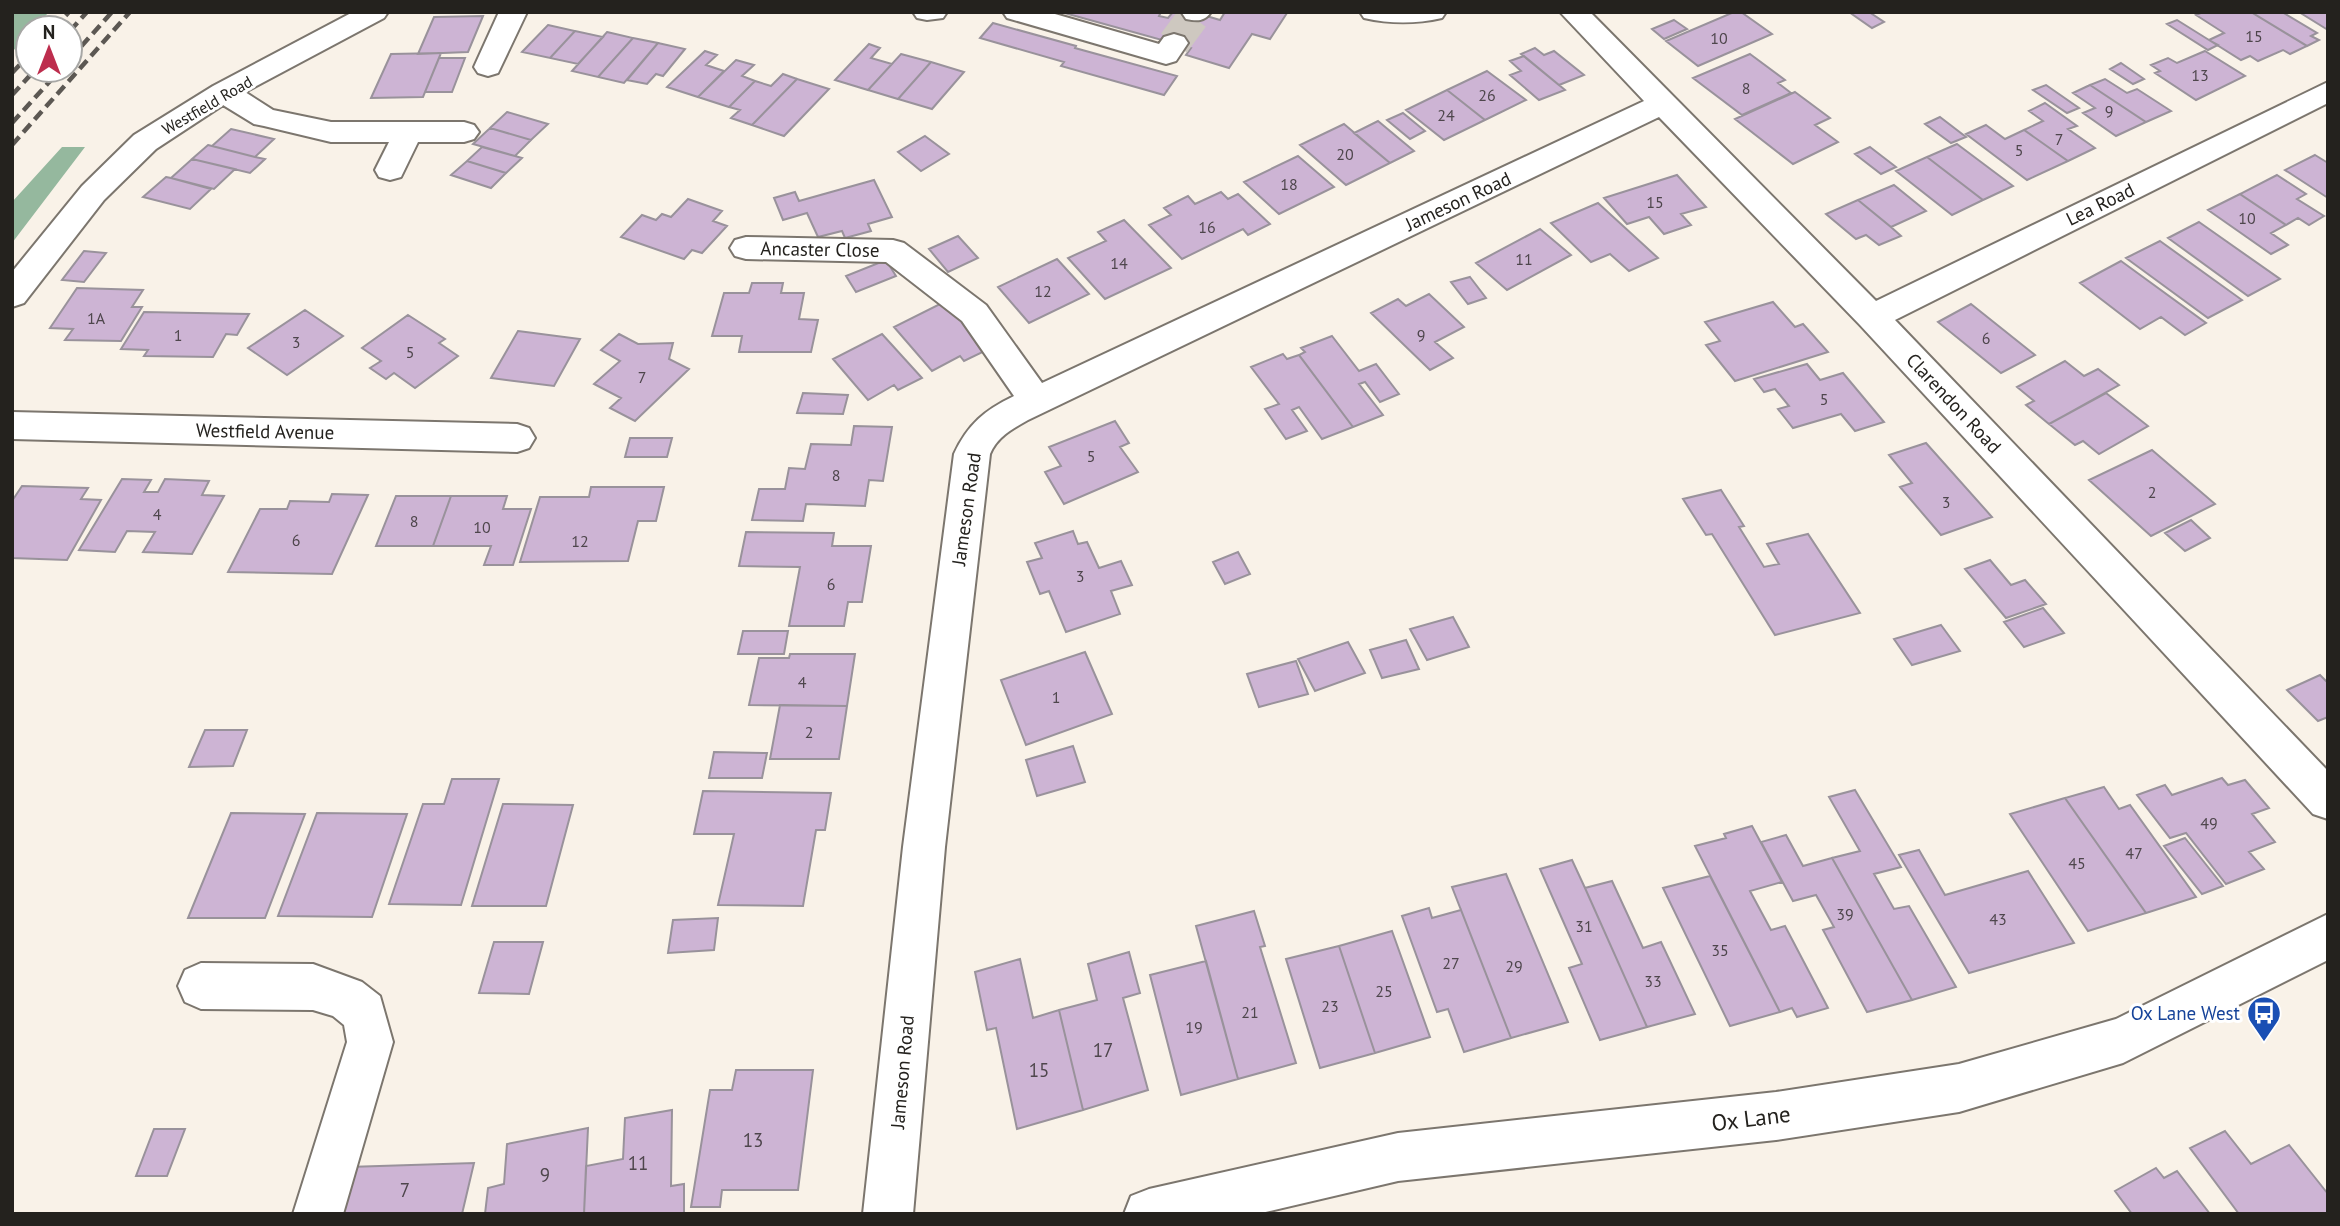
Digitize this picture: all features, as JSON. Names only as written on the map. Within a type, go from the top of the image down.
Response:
[{"type":"street","name":"Westfield Road","points":[[12,295],[69,220],[118,166],[174,121],[374,12]]},
{"type":"street","points":[[488,67],[513,12]]},
{"type":"street","points":[[1017,12],[1166,55],[1174,43]]},
{"type":"street","points":[[1374,12],[1392,16],[1432,12]]},
{"type":"street","name":"Clarendon Road","points":[[1574,12],[1872,317],[2328,800]]},
{"type":"street","name":"Lea Road","points":[[1872,317],[2328,91]]},
{"type":"street","points":[[223,92],[264,117],[331,132],[464,132]]},
{"type":"street","name":"Jameson Road","points":[[888,1214],[923,846],[972,454],[979,436],[990,424],[1036,401],[1662,104]]},
{"type":"street","points":[[390,170],[408,133]]},
{"type":"street","name":"Ancaster Close","points":[[746,248],[893,251],[974,313],[1036,401]]},
{"type":"street","name":"Westfield Avenue","points":[[12,425],[517,438]]},
{"type":"street","name":"Ox Lane","points":[[1149,1214],[1398,1157],[1776,1116],[1959,1088],[2123,1040],[2328,936]]},
{"type":"street","points":[[201,986],[313,987],[346,998],[364,1012],[370,1042],[318,1214]]},
{"type":"green space","points":[[12,12],[49,12],[14,14],[12,52]]},
{"type":"green space","points":[[62,147],[85,147],[12,243],[12,202]]},
{"type":"building","points":[[1061,12],[1161,12],[1159,16],[1168,18],[1173,12],[1193,12],[1220,20],[1225,12],[1287,13],[1270,39],[1252,34],[1229,68],[1186,55],[1191,48]]},
{"type":"building","points":[[1734,12],[1741,12],[1772,34],[1698,66],[1666,41]]},
{"type":"building","points":[[1849,12],[1869,12],[1884,22],[1872,28]]},
{"type":"building","points":[[2203,12],[2251,12],[2307,46],[2290,54],[2283,50],[2258,61],[2250,56],[2241,60],[2209,40],[2224,33],[2196,15]]},
{"type":"building","points":[[2251,12],[2282,12],[2317,33],[2311,36],[2319,40],[2307,46]]},
{"type":"building","points":[[2299,12],[2328,12],[2328,30]]},
{"type":"building","points":[[483,16],[468,52],[418,54],[434,17]]},
{"type":"building","points":[[1674,20],[1687,29],[1664,39],[1652,29]]},
{"type":"building","points":[[2177,20],[2218,45],[2208,50],[2167,24]]},
{"type":"building","points":[[993,23],[1177,76],[1164,95],[1061,66],[1064,62],[980,38]]},
{"type":"building","points":[[548,25],[575,31],[550,58],[522,52]]},
{"type":"building","points":[[575,31],[603,37],[578,64],[550,58]]},
{"type":"building","points":[[607,32],[633,38],[598,77],[572,71]]},
{"type":"building","points":[[633,38],[658,43],[624,83],[598,77]]},
{"type":"building","points":[[658,43],[685,49],[663,76],[656,74],[647,84],[627,80]]},
{"type":"building","points":[[869,44],[880,48],[871,58],[892,64],[868,90],[835,80]]},
{"type":"building","points":[[1535,48],[1544,55],[1554,51],[1584,75],[1559,85],[1521,54]]},
{"type":"building","points":[[705,51],[717,55],[706,65],[724,71],[698,97],[667,87]]},
{"type":"building","points":[[2205,51],[2245,76],[2196,100],[2155,73],[2160,71],[2151,65],[2168,58],[2177,63]]},
{"type":"building","points":[[441,53],[423,97],[371,98],[391,54]]},
{"type":"building","points":[[901,54],[931,62],[898,99],[868,90]]},
{"type":"building","points":[[1750,54],[1785,80],[1778,83],[1791,93],[1742,115],[1693,78]]},
{"type":"building","points":[[1524,56],[1565,90],[1539,100],[1510,75],[1521,71],[1510,61]]},
{"type":"building","points":[[439,58],[465,58],[452,92],[425,92]]},
{"type":"building","points":[[736,60],[754,65],[742,76],[755,81],[729,107],[698,97]]},
{"type":"building","points":[[931,62],[964,72],[932,109],[898,99]]},
{"type":"building","points":[[2121,63],[2144,79],[2133,84],[2110,69]]},
{"type":"building","points":[[1487,71],[1526,100],[1485,120],[1447,90]]},
{"type":"building","points":[[783,74],[797,79],[752,125],[731,118],[740,110],[729,107],[755,81],[771,86]]},
{"type":"building","points":[[797,79],[829,89],[784,136],[752,125]]},
{"type":"building","points":[[2105,79],[2127,93],[2137,89],[2171,111],[2146,122],[2090,85]]},
{"type":"building","points":[[2046,85],[2079,108],[2067,113],[2033,90]]},
{"type":"building","points":[[2090,85],[2146,122],[2116,136],[2083,113],[2095,108],[2073,93]]},
{"type":"building","points":[[1447,90],[1485,120],[1444,140],[1406,110]]},
{"type":"building","points":[[1795,92],[1830,118],[1815,125],[1838,142],[1793,164],[1735,119]]},
{"type":"building","points":[[2045,103],[2077,126],[2068,129],[2095,148],[2068,161],[2024,130],[2043,121],[2029,111]]},
{"type":"building","points":[[507,112],[548,124],[531,140],[490,128]]},
{"type":"building","points":[[1403,113],[1425,131],[1410,139],[1387,120]]},
{"type":"building","points":[[1940,117],[1966,137],[1951,143],[1925,124]]},
{"type":"building","points":[[1378,121],[1414,151],[1390,163],[1354,133]]},
{"type":"building","points":[[1344,124],[1390,163],[1346,185],[1300,145]]},
{"type":"building","points":[[1986,125],[2005,139],[2024,130],[2068,161],[2027,180],[1966,134]]},
{"type":"building","points":[[490,128],[531,140],[515,156],[473,144]]},
{"type":"building","points":[[231,129],[274,139],[255,157],[212,146]]},
{"type":"building","points":[[925,136],[949,154],[921,171],[898,152]]},
{"type":"building","points":[[1957,144],[2013,186],[1983,200],[1927,157]]},
{"type":"building","points":[[208,145],[265,159],[250,173],[192,159]]},
{"type":"building","points":[[482,147],[522,158],[506,173],[467,161]]},
{"type":"building","points":[[1870,147],[1896,167],[1881,174],[1855,154]]},
{"type":"building","points":[[2315,155],[2328,163],[2328,198],[2285,170]]},
{"type":"building","points":[[1298,156],[1334,187],[1279,214],[1244,182]]},
{"type":"building","points":[[1927,157],[1983,200],[1952,215],[1896,171]]},
{"type":"building","points":[[192,159],[235,169],[214,189],[171,178]]},
{"type":"building","points":[[467,161],[506,173],[491,188],[451,175]]},
{"type":"building","points":[[1677,175],[1706,207],[1681,214],[1691,225],[1664,234],[1649,217],[1627,224],[1604,198]]},
{"type":"building","points":[[2277,175],[2306,194],[2297,199],[2324,216],[2309,225],[2298,218],[2286,225],[2240,194]]},
{"type":"building","points":[[166,177],[211,189],[190,209],[143,197]]},
{"type":"building","points":[[874,180],[892,217],[868,224],[871,231],[845,238],[842,231],[818,237],[807,213],[783,220],[774,198],[795,192],[799,201]]},
{"type":"building","points":[[1894,185],[1926,211],[1891,227],[1858,200]]},
{"type":"building","points":[[1221,192],[1228,199],[1238,194],[1270,224],[1248,235],[1243,229],[1182,259],[1149,225],[1171,215],[1164,208],[1188,196],[1195,204]]},
{"type":"building","points":[[2240,194],[2286,225],[2271,233],[2288,245],[2271,254],[2208,210]]},
{"type":"building","points":[[688,199],[722,211],[713,221],[727,226],[702,253],[692,250],[684,259],[621,237],[642,215],[656,220],[662,214],[671,217]]},
{"type":"building","points":[[1858,200],[1901,236],[1879,245],[1866,235],[1856,239],[1826,214]]},
{"type":"building","points":[[1598,203],[1658,258],[1629,271],[1610,254],[1591,262],[1551,223]]},
{"type":"building","points":[[1124,220],[1171,268],[1105,299],[1068,258],[1106,241],[1098,232]]},
{"type":"building","points":[[2199,222],[2280,279],[2248,296],[2168,238]]},
{"type":"building","points":[[1540,229],[1571,255],[1507,290],[1476,263]]},
{"type":"building","points":[[958,236],[978,258],[948,272],[929,249]]},
{"type":"building","points":[[2160,241],[2242,300],[2208,318],[2126,258]]},
{"type":"building","points":[[84,251],[106,253],[84,282],[62,280]]},
{"type":"building","points":[[1057,259],[1089,294],[1029,323],[998,287]]},
{"type":"building","points":[[886,260],[896,276],[856,292],[846,276]]},
{"type":"building","points":[[2121,261],[2206,323],[2185,335],[2161,317],[2140,329],[2080,283]]},
{"type":"building","points":[[1470,277],[1486,298],[1468,304],[1451,282]]},
{"type":"building","points":[[752,283],[783,283],[781,293],[804,293],[799,319],[818,320],[811,352],[739,352],[742,336],[712,336],[724,293],[749,293]]},
{"type":"building","points":[[77,288],[143,290],[132,307],[142,307],[121,341],[65,340],[73,329],[50,328]]},
{"type":"building","points":[[1429,294],[1464,327],[1435,342],[1453,358],[1430,370],[1371,313],[1398,299],[1406,306]]},
{"type":"building","points":[[948,300],[991,348],[964,361],[960,356],[932,371],[894,327]]},
{"type":"building","points":[[1773,302],[1795,327],[1803,324],[1828,352],[1735,381],[1706,345],[1720,341],[1705,322]]},
{"type":"building","points":[[1971,304],[2035,355],[2001,373],[1938,322]]},
{"type":"building","points":[[305,310],[343,336],[287,375],[248,348]]},
{"type":"building","points":[[144,312],[249,314],[237,335],[226,334],[213,357],[144,356],[148,350],[121,349]]},
{"type":"building","points":[[408,315],[445,339],[439,343],[458,356],[415,388],[394,373],[386,379],[370,368],[381,361],[362,348]]},
{"type":"building","points":[[518,331],[580,339],[554,386],[491,378]]},
{"type":"building","points":[[619,334],[638,344],[673,343],[669,359],[689,369],[635,421],[610,408],[621,398],[594,384],[620,361],[601,350]]},
{"type":"building","points":[[882,334],[922,378],[898,390],[894,385],[868,400],[833,359]]},
{"type":"building","points":[[1332,336],[1359,371],[1376,364],[1399,394],[1380,402],[1365,382],[1359,384],[1383,415],[1353,427],[1299,355],[1305,352],[1301,348]]},
{"type":"building","points":[[1283,354],[1287,359],[1299,355],[1353,427],[1322,439],[1299,407],[1292,410],[1307,431],[1286,439],[1265,409],[1279,404],[1251,367]]},
{"type":"building","points":[[2065,361],[2084,376],[2098,369],[2119,385],[2049,424],[2026,405],[2034,401],[2017,387]]},
{"type":"building","points":[[1807,364],[1820,380],[1843,373],[1884,422],[1855,431],[1841,414],[1793,428],[1778,409],[1789,406],[1775,389],[1764,392],[1754,379]]},
{"type":"building","points":[[803,393],[848,395],[843,414],[797,413]]},
{"type":"building","points":[[2106,393],[2148,426],[2099,454],[2083,441],[2075,445],[2049,424]]},
{"type":"building","points":[[1115,421],[1129,443],[1120,447],[1138,472],[1064,504],[1045,472],[1061,466],[1049,447]]},
{"type":"building","points":[[854,426],[892,427],[883,481],[869,480],[865,506],[806,504],[803,521],[752,520],[759,489],[785,489],[789,468],[805,469],[811,444],[851,445]]},
{"type":"building","points":[[630,438],[672,438],[667,457],[625,457]]},
{"type":"building","points":[[1926,443],[1992,517],[1941,535],[1900,487],[1912,483],[1889,455]]},
{"type":"building","points":[[2152,450],[2215,504],[2151,536],[2089,480]]},
{"type":"building","points":[[122,479],[151,480],[144,492],[158,492],[165,479],[209,481],[202,495],[224,496],[192,554],[143,552],[155,532],[127,531],[115,552],[79,550]]},
{"type":"building","points":[[22,486],[88,488],[81,499],[101,500],[67,560],[12,558],[12,501]]},
{"type":"building","points":[[591,487],[664,487],[656,521],[638,521],[628,561],[520,562],[540,497],[589,497]]},
{"type":"building","points":[[1721,490],[1744,526],[1739,527],[1764,567],[1779,564],[1767,544],[1808,534],[1860,613],[1775,635],[1712,534],[1706,535],[1683,499]]},
{"type":"building","points":[[332,494],[368,495],[332,574],[228,572],[260,509],[287,509],[290,501],[329,502]]},
{"type":"building","points":[[396,496],[451,496],[433,546],[376,546]]},
{"type":"building","points":[[451,496],[507,496],[503,509],[531,509],[513,565],[484,565],[491,546],[433,546]]},
{"type":"building","points":[[2191,520],[2210,538],[2185,551],[2165,533]]},
{"type":"building","points":[[1073,531],[1078,544],[1087,542],[1099,568],[1121,561],[1132,585],[1111,591],[1120,614],[1066,632],[1049,591],[1040,594],[1027,562],[1042,558],[1035,543]]},
{"type":"building","points":[[746,532],[834,533],[832,546],[871,546],[862,602],[848,602],[844,626],[789,626],[800,567],[739,566]]},
{"type":"building","points":[[1238,552],[1250,574],[1225,584],[1213,562]]},
{"type":"building","points":[[1990,560],[2011,585],[2025,580],[2046,604],[2006,618],[1965,569]]},
{"type":"building","points":[[2043,608],[2064,633],[2024,647],[2004,622]]},
{"type":"building","points":[[1453,617],[1469,647],[1427,660],[1410,629]]},
{"type":"building","points":[[1941,625],[1960,651],[1912,665],[1894,639]]},
{"type":"building","points":[[743,631],[788,631],[784,654],[738,654]]},
{"type":"building","points":[[1406,640],[1419,669],[1382,678],[1370,650]]},
{"type":"building","points":[[1348,642],[1365,673],[1315,691],[1298,659]]},
{"type":"building","points":[[1085,652],[1112,714],[1026,745],[1001,680]]},
{"type":"building","points":[[790,654],[855,654],[847,706],[749,705],[759,658],[789,658]]},
{"type":"building","points":[[1296,661],[1308,694],[1259,707],[1247,674]]},
{"type":"building","points":[[2320,675],[2328,683],[2328,717],[2318,721],[2287,690]]},
{"type":"building","points":[[780,705],[847,706],[839,759],[770,759]]},
{"type":"building","points":[[205,730],[247,730],[233,766],[189,767]]},
{"type":"building","points":[[1073,746],[1085,782],[1037,796],[1026,760]]},
{"type":"building","points":[[714,752],[767,753],[762,778],[709,778]]},
{"type":"building","points":[[2222,778],[2228,785],[2245,780],[2269,808],[2252,814],[2275,842],[2249,852],[2264,869],[2226,884],[2186,833],[2170,838],[2137,795],[2165,785],[2172,795]]},
{"type":"building","points":[[452,779],[499,779],[461,905],[389,904],[423,804],[444,804]]},
{"type":"building","points":[[2104,787],[2119,809],[2130,805],[2196,897],[2146,913],[2065,798]]},
{"type":"building","points":[[1855,790],[1901,867],[1874,874],[1894,909],[1909,906],[1956,987],[1912,1000],[1832,858],[1860,851],[1829,797]]},
{"type":"building","points":[[703,791],[831,793],[825,830],[816,830],[803,906],[718,905],[734,834],[694,834]]},
{"type":"building","points":[[2065,798],[2146,913],[2088,931],[2010,814]]},
{"type":"building","points":[[503,804],[573,805],[546,906],[472,906]]},
{"type":"building","points":[[231,813],[305,814],[265,918],[188,918]]},
{"type":"building","points":[[317,813],[407,814],[372,917],[278,916]]},
{"type":"building","points":[[1752,826],[1782,882],[1750,891],[1771,930],[1785,926],[1828,1008],[1797,1017],[1792,1008],[1780,1012],[1695,846],[1726,838],[1724,834]]},
{"type":"building","points":[[1786,835],[1803,866],[1832,858],[1912,1000],[1867,1012],[1823,930],[1834,927],[1816,895],[1793,901],[1761,842]]},
{"type":"building","points":[[2185,838],[2223,886],[2202,894],[2164,846]]},
{"type":"building","points":[[1919,850],[1945,895],[2028,871],[2074,943],[1969,973],[1899,855]]},
{"type":"building","points":[[1572,860],[1647,1027],[1600,1040],[1569,968],[1582,964],[1540,869]]},
{"type":"building","points":[[1506,874],[1568,1022],[1511,1038],[1452,887]]},
{"type":"building","points":[[1710,876],[1780,1012],[1730,1026],[1663,888]]},
{"type":"building","points":[[1612,881],[1643,948],[1661,942],[1695,1014],[1647,1027],[1585,888]]},
{"type":"building","points":[[1429,908],[1432,918],[1461,910],[1511,1038],[1464,1052],[1448,1009],[1437,1012],[1402,916]]},
{"type":"building","points":[[1254,911],[1265,946],[1260,947],[1296,1063],[1238,1079],[1196,926]]},
{"type":"building","points":[[718,918],[714,950],[668,953],[673,920]]},
{"type":"building","points":[[1392,931],[1430,1037],[1375,1053],[1339,946]]},
{"type":"building","points":[[494,942],[543,942],[529,994],[479,993]]},
{"type":"building","points":[[1339,946],[1375,1053],[1320,1068],[1286,959]]},
{"type":"building","points":[[1129,952],[1140,993],[1123,998],[1148,1090],[1083,1110],[1059,1010],[1097,1000],[1088,964]]},
{"type":"building","points":[[1020,959],[1033,1018],[1059,1010],[1083,1110],[1017,1129],[996,1028],[987,1030],[975,972]]},
{"type":"building","points":[[1206,961],[1238,1079],[1181,1095],[1150,975]]},
{"type":"building","points":[[736,1070],[813,1070],[798,1190],[722,1190],[720,1207],[691,1207],[710,1090],[732,1090]]},
{"type":"building","points":[[672,1110],[671,1186],[684,1184],[684,1214],[584,1214],[586,1166],[623,1159],[625,1118]]},
{"type":"building","points":[[588,1128],[584,1214],[485,1214],[488,1188],[504,1184],[507,1144]]},
{"type":"building","points":[[154,1129],[185,1129],[167,1176],[136,1176]]},
{"type":"building","points":[[2225,1131],[2251,1164],[2289,1145],[2328,1194],[2328,1214],[2239,1214],[2190,1148]]},
{"type":"building","points":[[474,1163],[462,1214],[335,1214],[348,1167]]},
{"type":"building","points":[[2156,1168],[2164,1178],[2177,1171],[2210,1214],[2132,1214],[2115,1191]]},
{"type":"tunnel","points":[[1174,43],[1196,13]]},
{"type":"railway","points":[[84,15],[87,12]]},
{"type":"railway","points":[[84,43],[112,12]]},
{"type":"railway","points":[[12,145],[130,12]]},
{"type":"railway","points":[[12,95],[22,84]]},
{"type":"railway","points":[[12,123],[47,84]]},
{"type":"place","name":"Ox Lane West","points":[[2264,1043]]}]
